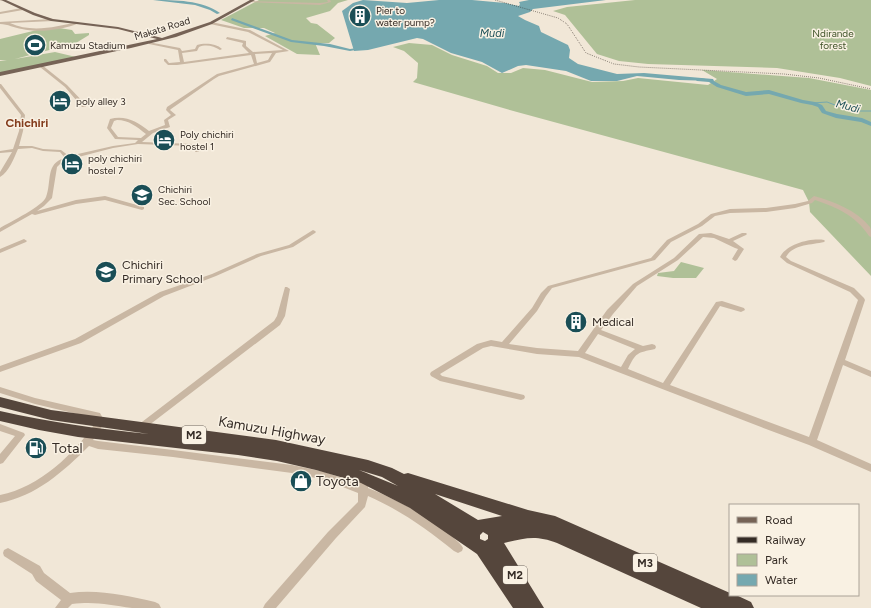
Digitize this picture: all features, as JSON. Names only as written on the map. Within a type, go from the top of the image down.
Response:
[{"type":"highway","name":"Kamuzu Highway","points":[[0,402],[51,416],[276,446],[364,478],[379,484],[438,517],[485,537],[523,608]]},
{"type":"highway","name":"Kamuzu Highway","points":[[0,416],[90,438],[272,454],[331,468],[364,478],[387,472],[414,488],[485,537],[535,608]]},
{"type":"highway","points":[[387,472],[529,517]]},
{"type":"highway","name":"M3","points":[[485,537],[529,517],[555,523],[745,608]]},
{"type":"highway","name":"M3","points":[[485,537],[528,530],[544,531],[561,537],[720,608]]},
{"type":"main road","points":[[1,0],[52,20],[118,28],[162,39]]},
{"type":"main road","name":"Makata Road","points":[[0,74],[149,43],[174,36],[211,23],[251,1]]},
{"type":"main road","points":[[139,45],[151,40],[151,37],[147,35]]},
{"type":"main road","points":[[153,37],[174,36]]},
{"type":"street","points":[[251,1],[320,4],[330,2],[328,0]]},
{"type":"street","points":[[0,13],[22,9]]},
{"type":"street","points":[[0,23],[52,20]]},
{"type":"street","points":[[7,23],[30,30],[77,23]]},
{"type":"street","points":[[165,60],[168,64],[182,63],[287,51],[250,32],[211,23]]},
{"type":"street","points":[[227,38],[244,42],[244,46],[253,54],[256,65]]},
{"type":"street","points":[[149,43],[180,50],[182,63]]},
{"type":"street","points":[[181,52],[196,50],[198,46],[204,44],[218,47],[220,49]]},
{"type":"street","points":[[0,230],[42,205],[49,198],[54,167],[59,161],[140,141],[148,134],[168,126],[166,120],[174,115],[168,110],[169,108],[213,78],[218,75],[268,61],[275,52]]},
{"type":"street","points":[[41,66],[66,86],[84,106]]},
{"type":"street","points":[[0,85],[22,115],[21,130],[16,149],[0,175]]},
{"type":"street","points":[[148,134],[132,121],[119,119],[112,120],[109,128],[117,138],[193,145],[198,148],[197,151]]},
{"type":"street","points":[[0,152],[32,147],[43,150],[61,151],[65,153],[68,158]]},
{"type":"street","points":[[23,217],[40,210],[76,202],[105,198],[142,208]]},
{"type":"street","points":[[504,345],[536,309],[542,295],[550,288],[653,259],[672,238],[719,213],[730,211],[766,210],[795,206],[810,202],[814,198],[838,206],[848,212],[863,223],[871,235]]},
{"type":"street","points":[[0,370],[78,341],[156,298],[237,266],[259,255],[290,246],[313,232]]},
{"type":"street","points":[[580,354],[610,312],[635,285],[676,259],[701,235],[707,234],[729,241],[741,249],[735,259]]},
{"type":"street","points":[[729,241],[744,234]]},
{"type":"street","points":[[0,251],[24,241]]},
{"type":"street","points":[[812,442],[862,300],[852,290],[789,262],[783,257],[786,252],[795,247],[822,242]]},
{"type":"street","points":[[141,427],[277,323],[281,316],[287,289]]},
{"type":"street","points":[[665,386],[718,304],[722,303],[742,310]]},
{"type":"street","points":[[596,331],[641,348],[652,347]]},
{"type":"street","points":[[521,397],[440,378],[434,374],[483,344],[491,343],[537,351],[580,354],[812,442],[871,468]]},
{"type":"street","points":[[623,371],[633,354],[641,348]]},
{"type":"street","points":[[840,361],[871,374]]},
{"type":"street","points":[[0,390],[35,401],[97,415],[101,422],[90,438],[68,462],[35,485],[13,496],[0,499]]},
{"type":"street","points":[[0,427],[21,435],[0,460]]},
{"type":"street","points":[[364,478],[381,497],[418,518],[458,548]]},
{"type":"street","points":[[269,608],[362,504],[364,500],[364,478]]},
{"type":"street","points":[[8,553],[36,570],[40,577],[65,604],[80,597],[98,597],[155,608]]},
{"type":"green space","points":[[259,0],[348,0],[338,3],[330,11],[306,18],[311,23],[317,24],[335,38],[329,43],[315,43],[320,55],[297,54],[265,36],[275,33],[264,28],[244,28],[221,20]]},
{"type":"green space","name":"Ndirande forest","points":[[635,0],[871,0],[871,86],[840,78],[777,68],[648,64],[619,61],[597,54],[565,15],[553,11],[567,7]]},
{"type":"green space","name":"Kamuzu Stadium","points":[[59,28],[72,30],[75,34],[89,33],[89,35],[76,43],[15,59],[55,52],[76,57],[0,73],[0,61],[7,60],[0,60],[0,39],[37,30]]},
{"type":"green space","points":[[409,43],[432,45],[452,55],[487,66],[498,73],[511,73],[523,68],[545,70],[592,82],[623,81],[638,78],[708,85],[717,79],[702,70],[809,78],[871,90],[871,276],[810,212],[809,202],[803,190],[413,82],[417,78],[418,63],[404,51],[393,47]]},
{"type":"green space","points":[[681,262],[704,268],[696,278],[657,276],[658,273],[674,271]]},
{"type":"water","name":"Mudi","points":[[363,0],[407,3],[439,0],[472,0],[505,3],[519,6],[519,2],[529,0],[606,0],[533,9],[530,12],[518,16],[539,26],[541,32],[568,45],[570,50],[569,58],[578,64],[617,74],[644,73],[713,79],[714,81],[679,80],[637,76],[617,81],[591,81],[566,71],[526,65],[518,66],[502,73],[482,62],[451,53],[423,39],[417,38],[368,50],[354,51],[342,11],[353,3]]},
{"type":"waterway","name":"Mudi","points":[[155,0],[196,4],[218,13]]},
{"type":"waterway","name":"Mudi","points":[[232,19],[291,41],[330,45]]},
{"type":"waterway","points":[[325,45],[350,50],[364,48]]},
{"type":"waterway","name":"Mudi","points":[[699,80],[710,81],[719,86],[746,94],[769,92],[803,102],[813,103],[820,106],[824,112],[836,116],[862,120],[871,124]]},
{"type":"waterway","points":[[813,103],[827,102],[851,111],[871,111]]},
{"type":"railway","points":[[495,0],[558,18],[567,24],[586,53],[614,64],[639,67],[784,74],[819,78],[871,89]]},
{"type":"place","name":"Pier to water pump?","points":[[360,16]]},
{"type":"place","name":"Kamuzu Stadium","points":[[35,45]]},
{"type":"place","name":"poly alley 3","points":[[60,101]]},
{"type":"place","name":"Poly chichiri hostel 1","points":[[164,140]]},
{"type":"place","name":"poly chichiri hostel 7","points":[[72,164]]},
{"type":"place","name":"Chichiri Sec. School","points":[[142,195]]},
{"type":"place","name":"Chichiri Primary School","points":[[106,272]]},
{"type":"place","name":"Medical","points":[[576,322]]},
{"type":"place","name":"Total","points":[[36,448]]},
{"type":"place","name":"Toyota","points":[[301,481]]},
{"type":"district","name":"Chichiri","points":[[27,123]]}]
